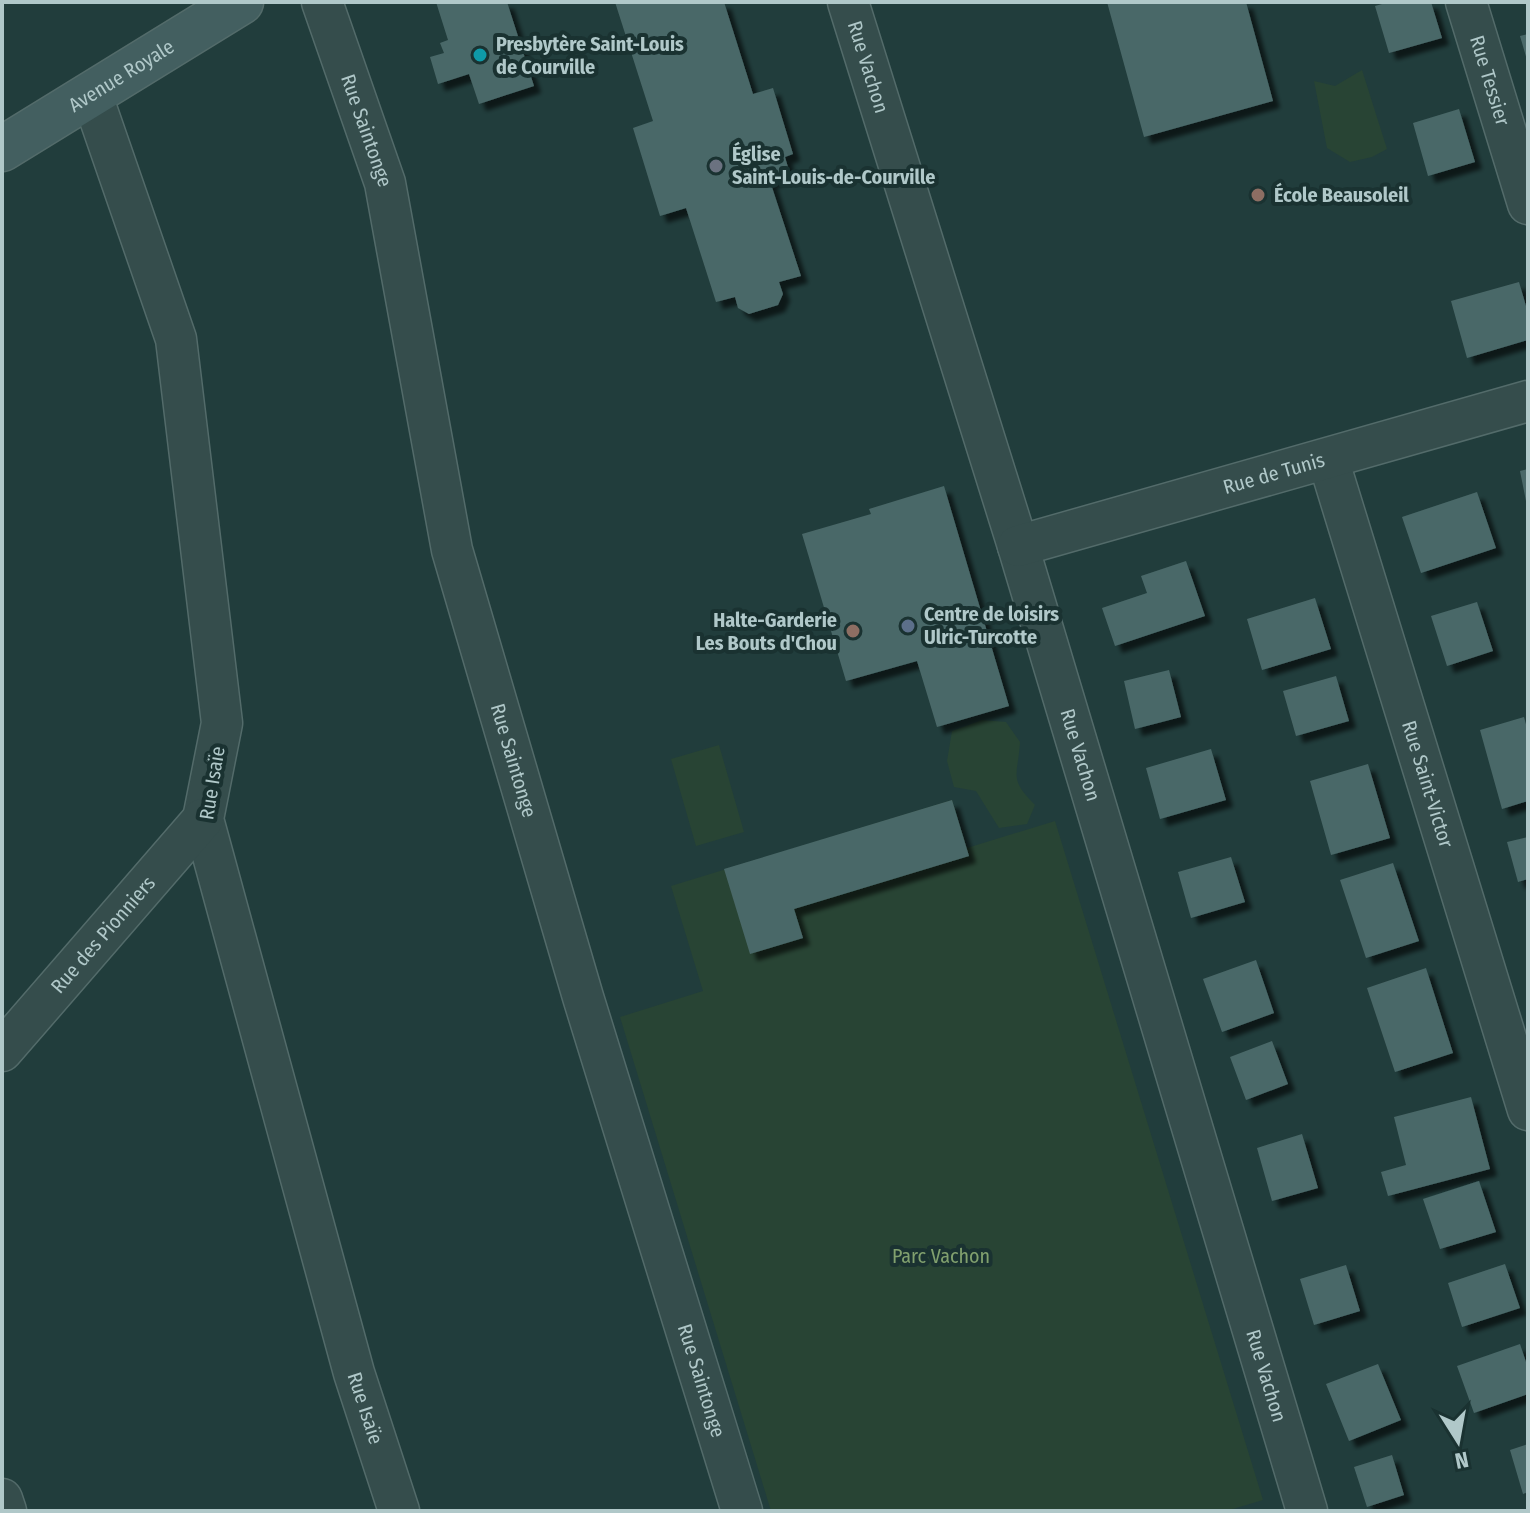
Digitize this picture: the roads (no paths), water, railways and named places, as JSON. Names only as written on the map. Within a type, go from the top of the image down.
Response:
[{"type":"main road","name":"Avenue Royale","points":[[2,149],[241,2]]},
{"type":"street","name":"Rue Saintonge","points":[[322,2],[385,183],[452,550],[583,997],[742,1511]]},
{"type":"street","name":"Rue Vachon","points":[[848,2],[1018,546],[1307,1511]]},
{"type":"street","name":"Rue Tessier","points":[[1466,2],[1528,204]]},
{"type":"street","name":"Rue Isaïe","points":[[91,93],[176,339],[222,723],[203,819],[354,1373],[399,1511]]},
{"type":"street","name":"Rue de Tunis","points":[[1018,546],[1528,401]]},
{"type":"street","name":"Rue Saint-Victor","points":[[1328,459],[1528,1110]]},
{"type":"street","name":"Rue des Pionniers","points":[[2,1051],[203,819]]},
{"type":"street","points":[[2,1499],[6,1511]]},
{"type":"place","name":"Presbytère Saint-Louis de Courville","points":[[480,55]]},
{"type":"place","name":"Église Saint-Louis-de-Courville","points":[[716,166]]},
{"type":"place","name":"École Beausoleil","points":[[1258,195]]},
{"type":"place","name":"Centre de loisirs Ulric-Turcotte","points":[[908,626]]},
{"type":"place","name":"Halte-Garderie Les Bouts d'Chou","points":[[853,631]]},
{"type":"park label","name":"Parc Vachon","points":[[941,1256]]}]
